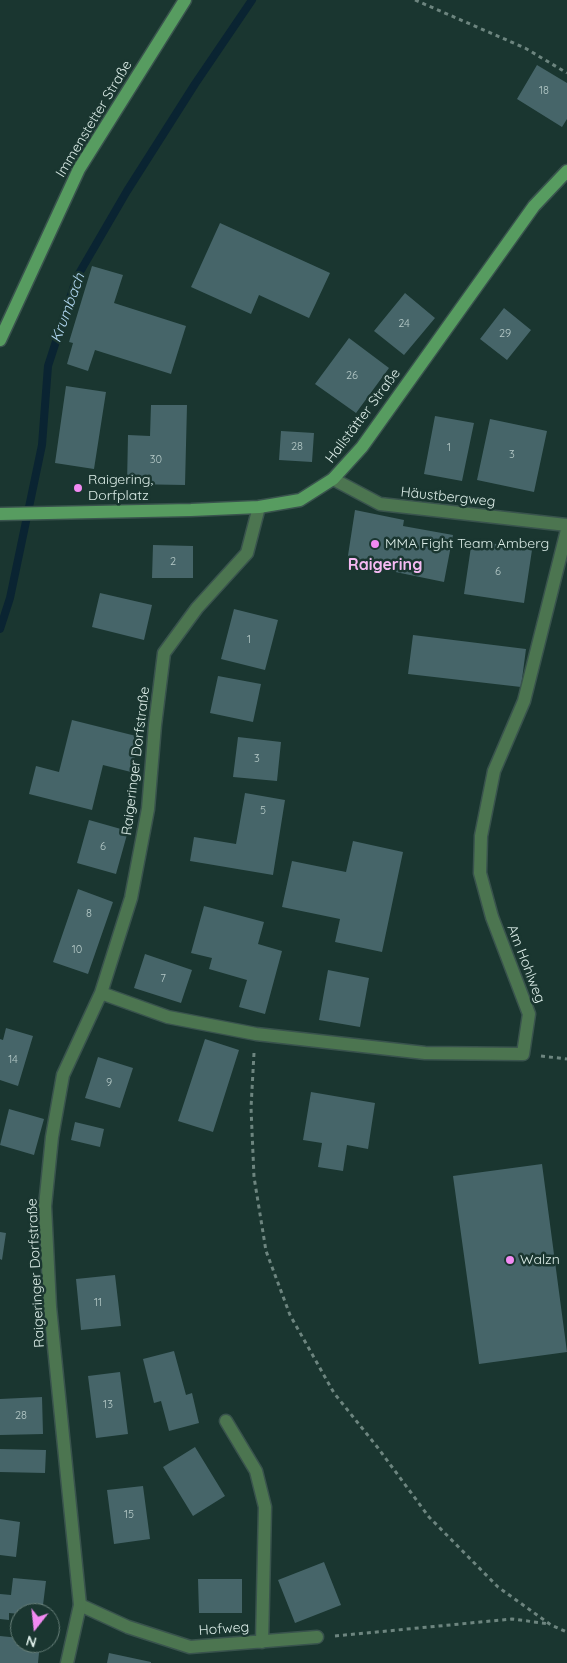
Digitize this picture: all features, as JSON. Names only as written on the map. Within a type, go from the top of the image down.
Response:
[{"type":"street","name":"Immenstetter Straße","points":[[0,340],[79,169],[185,0]]},
{"type":"street","name":"Hallstätter Straße","points":[[5,514],[259,507],[300,500],[332,479],[362,447],[534,206],[567,171]]},
{"type":"street","name":"Häustbergweg","points":[[332,479],[380,504],[567,525]]},
{"type":"street","name":"Raigeringer Dorfstraße","points":[[67,1663],[80,1605],[50,1306],[45,1206],[52,1138],[63,1075],[101,993],[131,898],[148,809],[155,725],[164,653],[197,608],[247,553],[259,507]]},
{"type":"street","name":"Am Hohlweg","points":[[523,1054],[529,1014],[492,917],[480,873],[481,836],[494,771],[524,701],[567,530]]},
{"type":"street","points":[[101,993],[168,1017],[256,1034],[426,1053],[523,1054]]},
{"type":"street","points":[[226,1421],[256,1472],[265,1507],[262,1642]]},
{"type":"street","name":"Hofweg","points":[[80,1605],[128,1627],[190,1647],[317,1638]]},
{"type":"path","points":[[415,0],[525,48],[567,73]]},
{"type":"path","points":[[256,1034],[251,1108],[254,1177],[266,1251],[290,1315],[334,1393],[378,1448],[428,1517],[498,1587],[551,1625],[567,1632]]},
{"type":"path","points":[[523,1054],[567,1059]]},
{"type":"path","points":[[317,1638],[512,1619],[551,1625]]},
{"type":"building","points":[[537,65],[567,83],[567,119],[562,127],[517,99]]},
{"type":"building","points":[[220,223],[330,273],[309,318],[259,295],[251,314],[191,287]]},
{"type":"building","points":[[92,266],[123,275],[114,303],[186,326],[171,374],[95,350],[88,371],[67,364],[73,343],[69,342]]},
{"type":"building","points":[[405,293],[435,318],[404,355],[374,331]]},
{"type":"building","points":[[504,308],[531,330],[507,360],[480,339]]},
{"type":"building","points":[[349,338],[389,368],[356,413],[315,384]]},
{"type":"building","points":[[66,386],[106,392],[94,469],[55,463]]},
{"type":"building","points":[[151,405],[187,405],[185,485],[127,484],[128,435],[150,436]]},
{"type":"building","points":[[435,416],[474,423],[462,481],[424,474]]},
{"type":"building","points":[[490,419],[547,431],[534,492],[477,480]]},
{"type":"building","points":[[281,431],[314,433],[312,462],[279,460]]},
{"type":"building","points":[[355,510],[404,520],[403,526],[453,535],[444,582],[347,562]]},
{"type":"building","points":[[472,540],[532,550],[524,603],[464,594]]},
{"type":"building","points":[[153,545],[193,546],[193,578],[152,578]]},
{"type":"building","points":[[100,593],[152,605],[144,640],[92,627]]},
{"type":"building","points":[[234,609],[278,620],[265,670],[221,659]]},
{"type":"building","points":[[413,635],[526,649],[521,687],[408,674]]},
{"type":"building","points":[[218,676],[261,684],[253,722],[210,713]]},
{"type":"building","points":[[72,720],[140,737],[131,772],[103,765],[92,810],[29,794],[36,766],[59,772]]},
{"type":"building","points":[[238,737],[281,742],[277,781],[233,777]]},
{"type":"building","points":[[245,793],[285,800],[273,875],[190,861],[194,837],[236,844]]},
{"type":"building","points":[[89,820],[128,831],[116,874],[77,863]]},
{"type":"building","points":[[353,841],[403,852],[382,952],[335,942],[340,919],[282,907],[292,861],[346,872]]},
{"type":"building","points":[[78,889],[113,902],[88,974],[53,962]]},
{"type":"building","points":[[204,906],[264,922],[258,944],[282,951],[265,1014],[239,1007],[247,980],[209,969],[212,958],[191,953]]},
{"type":"building","points":[[145,954],[192,970],[181,1003],[134,988]]},
{"type":"building","points":[[328,970],[369,978],[360,1027],[319,1020]]},
{"type":"building","points":[[6,1028],[33,1036],[18,1086],[0,1080],[0,1039],[3,1040]]},
{"type":"building","points":[[205,1039],[239,1050],[213,1132],[178,1121]]},
{"type":"building","points":[[98,1057],[133,1068],[120,1108],[85,1098]]},
{"type":"building","points":[[311,1092],[375,1103],[368,1149],[347,1145],[343,1171],[318,1167],[322,1143],[303,1140]]},
{"type":"building","points":[[9,1109],[44,1119],[34,1155],[0,1145]]},
{"type":"building","points":[[75,1122],[104,1129],[100,1147],[71,1140]]},
{"type":"building","name":"Walzn","points":[[542,1164],[567,1352],[479,1364],[453,1176]]},
{"type":"building","points":[[0,1232],[6,1233],[2,1260],[0,1259]]},
{"type":"building","points":[[115,1275],[121,1326],[81,1330],[76,1279]]},
{"type":"building","points":[[174,1351],[186,1395],[192,1393],[199,1423],[169,1431],[161,1401],[154,1403],[143,1359]]},
{"type":"building","points":[[120,1372],[128,1434],[96,1438],[88,1376]]},
{"type":"building","points":[[42,1397],[43,1434],[0,1435],[0,1399]]},
{"type":"building","points":[[195,1447],[225,1496],[193,1516],[163,1467]]},
{"type":"building","points":[[0,1449],[46,1450],[45,1473],[0,1472]]},
{"type":"building","points":[[143,1486],[150,1539],[114,1544],[107,1490]]},
{"type":"building","points":[[0,1519],[20,1522],[16,1557],[0,1555]]},
{"type":"building","points":[[324,1562],[341,1605],[295,1623],[278,1580]]},
{"type":"building","points":[[13,1578],[46,1581],[43,1603],[10,1603],[9,1620],[0,1619],[0,1594],[11,1595]]},
{"type":"building","points":[[198,1579],[242,1579],[242,1613],[199,1613]]},
{"type":"building","points":[[0,1636],[10,1637],[10,1653],[39,1653],[38,1663],[0,1663]]},
{"type":"building","points":[[109,1653],[151,1662],[151,1663],[107,1663]]},
{"type":"waterway","name":"Krumbach","points":[[0,629],[10,598],[42,445],[48,366],[77,277],[127,191],[195,84],[252,0]]},
{"type":"place","name":"Raigering, Dorfplatz","points":[[78,488]]},
{"type":"place","name":"MMA Fight Team Amberg","points":[[375,544]]},
{"type":"place","name":"Walzn","points":[[510,1260]]},
{"type":"district","name":"Raigering","points":[[385,565]]}]
